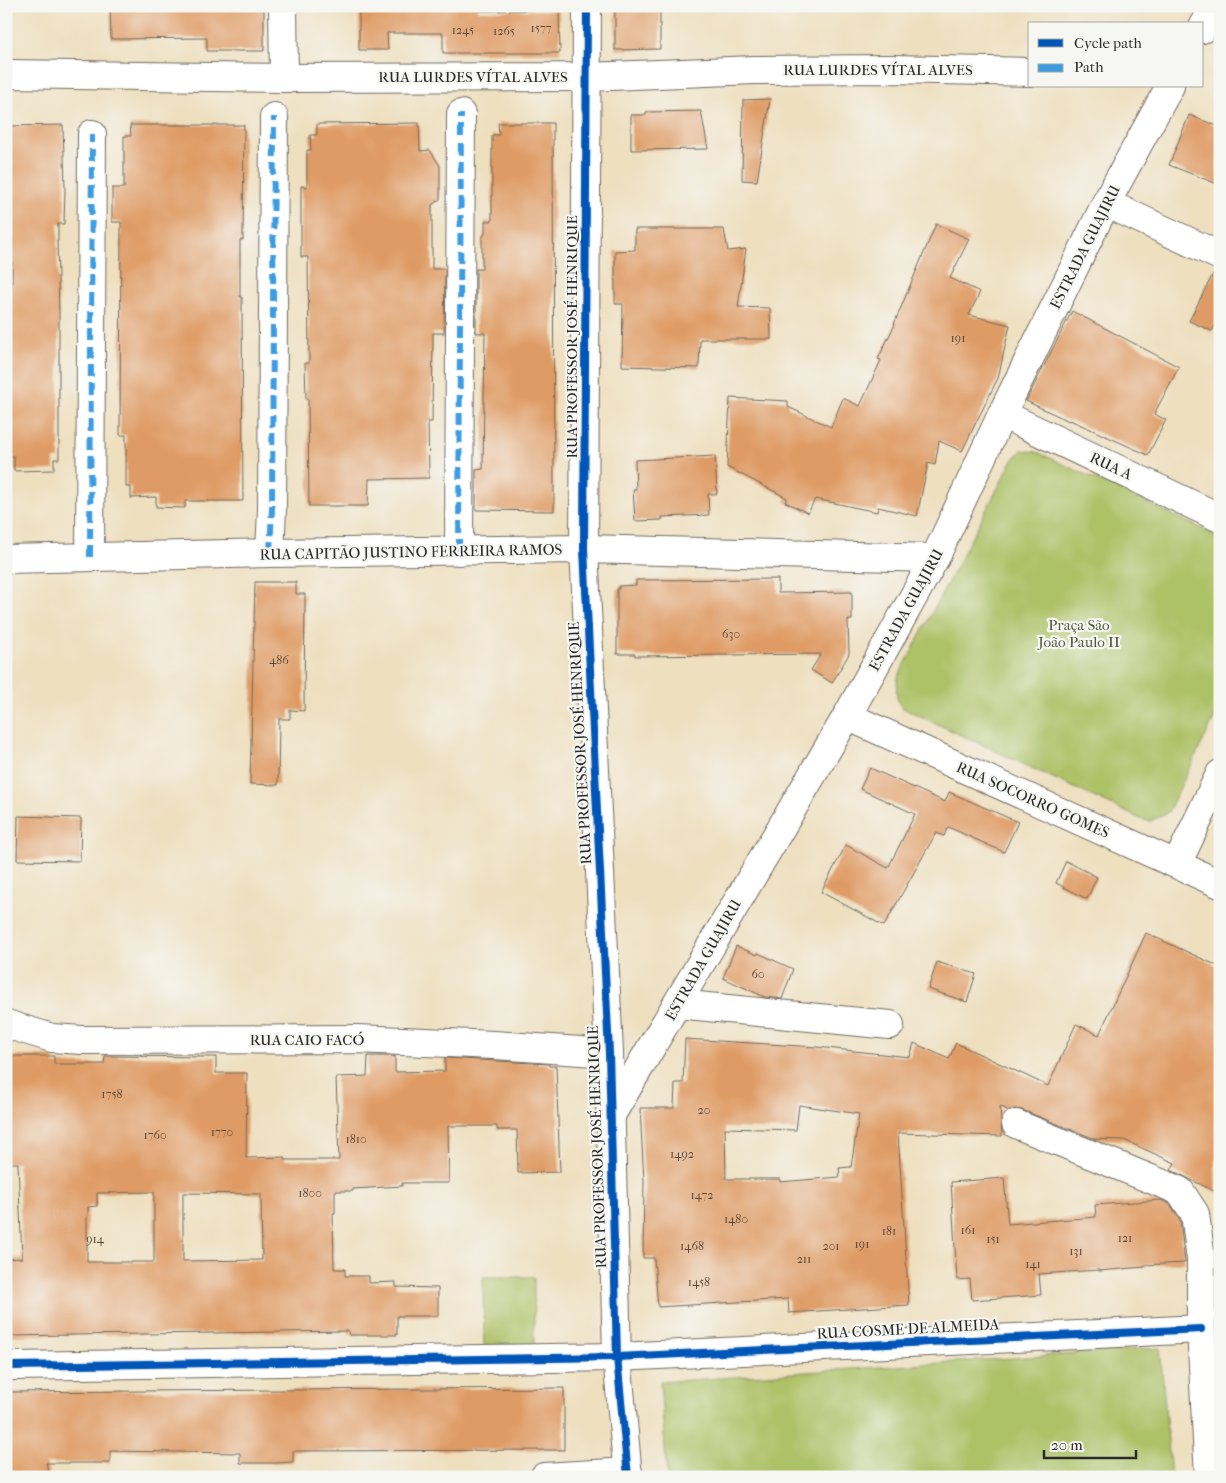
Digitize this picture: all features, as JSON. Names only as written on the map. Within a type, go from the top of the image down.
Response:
[{"type":"street","points":[[283,6],[284,78]]},
{"type":"street","name":"RUA PROFESSOR JOSÉ HENRIQUE","points":[[587,6],[584,550],[609,1053],[616,1357],[628,1474]]},
{"type":"street","points":[[1204,25],[1215,6]]},
{"type":"street","name":"RUA LURDES VÍTAL ALVES","points":[[6,74],[284,78],[587,77],[754,70],[891,69],[1028,72]]},
{"type":"street","name":"ESTRADA GUAJIRU","points":[[610,1117],[847,716],[935,558],[1002,414],[1106,203],[1169,88]]},
{"type":"street","points":[[459,551],[461,114]]},
{"type":"street","points":[[270,553],[272,509],[274,117]]},
{"type":"street","points":[[90,557],[92,134]]},
{"type":"street","points":[[1106,203],[1220,256]]},
{"type":"street","name":"RUA A","points":[[1002,414],[1220,518]]},
{"type":"street","name":"RUA CAPITÃO JUSTINO FERREIRA RAMOS","points":[[6,559],[270,553],[584,550],[935,558]]},
{"type":"street","name":"RUA SOCORRO GOMES","points":[[847,716],[1220,884]]},
{"type":"street","points":[[1177,864],[1220,774]]},
{"type":"street","points":[[678,1004],[890,1024]]},
{"type":"street","name":"RUA CAIO FACÓ","points":[[6,1024],[52,1038],[82,1040],[357,1039],[494,1045],[609,1053]]},
{"type":"street","points":[[1016,1124],[1180,1191],[1195,1214],[1201,1259],[1201,1329],[1209,1477]]},
{"type":"street","name":"RUA COSME DE ALMEIDA","points":[[11,1366],[616,1357],[1201,1329]]},
{"type":"street","points":[[544,1477],[628,1474]]},
{"type":"green space","name":"Praça São João Paulo II","points":[[1022,450],[1037,452],[1220,537],[1220,707],[1168,812],[1151,821],[1143,820],[901,707],[898,700],[896,689],[898,677],[1012,461]]},
{"type":"green space","points":[[483,1277],[534,1277],[534,1346],[484,1346]]},
{"type":"green space","points":[[1160,1348],[1171,1477],[667,1477],[660,1382]]},
{"type":"building","points":[[110,6],[264,6],[264,51],[207,51],[207,38],[111,39]]},
{"type":"building","points":[[359,6],[477,6],[477,11],[559,10],[560,53],[443,53],[443,33],[387,33],[388,50],[359,50]]},
{"type":"building","points":[[615,6],[660,6],[660,49],[615,50]]},
{"type":"building","points":[[770,99],[757,181],[742,180],[743,100]]},
{"type":"building","points":[[701,111],[708,149],[631,150],[631,115],[646,115],[646,112]]},
{"type":"building","points":[[1189,115],[1220,127],[1220,185],[1169,165]]},
{"type":"building","points":[[419,123],[420,151],[430,150],[440,166],[440,199],[432,205],[432,269],[445,269],[444,333],[433,333],[432,422],[428,422],[429,478],[369,479],[368,506],[309,506],[308,399],[306,399],[305,363],[309,363],[308,257],[301,257],[301,186],[307,187],[307,150],[311,150],[310,135],[317,135],[317,124]]},
{"type":"building","points":[[498,123],[553,123],[554,511],[476,510],[476,470],[483,469],[485,333],[476,333],[476,269],[482,269],[482,238],[485,233],[485,221],[492,221],[492,135],[499,135]]},
{"type":"building","points":[[63,125],[64,224],[58,224],[57,241],[59,459],[54,459],[54,470],[14,471],[14,456],[9,456],[7,443],[6,397],[6,345],[9,345],[8,286],[12,286],[12,237],[7,237],[6,225],[7,126]]},
{"type":"building","points":[[130,125],[244,125],[243,240],[240,240],[243,501],[185,501],[185,508],[156,507],[156,497],[131,498],[131,487],[126,487],[126,435],[120,435],[121,222],[112,222],[112,188],[124,188],[124,136],[131,136]]},
{"type":"building","points":[[936,224],[969,239],[950,278],[980,292],[969,315],[1010,325],[998,378],[962,451],[939,441],[935,465],[928,463],[917,516],[878,507],[877,512],[815,499],[808,513],[785,502],[787,498],[727,467],[730,398],[788,401],[788,407],[831,427],[843,398],[860,406],[881,360],[878,359],[895,324]]},
{"type":"building","points":[[635,229],[724,229],[728,251],[746,249],[738,307],[770,308],[771,339],[700,339],[699,368],[622,366],[623,304],[615,304],[615,251],[635,250]]},
{"type":"building","points":[[1215,270],[1220,271],[1220,317],[1212,331],[1189,321]]},
{"type":"building","points":[[1072,311],[1179,367],[1154,414],[1166,420],[1148,455],[1026,401]]},
{"type":"building","points":[[715,456],[717,494],[708,494],[709,515],[662,517],[662,520],[635,521],[633,489],[636,489],[635,460]]},
{"type":"building","points":[[778,579],[778,593],[852,592],[852,620],[848,620],[849,654],[832,683],[811,670],[821,654],[635,656],[635,654],[617,654],[617,589],[619,589],[619,586],[636,585],[636,580]]},
{"type":"building","points":[[255,582],[296,582],[296,594],[305,594],[304,711],[290,710],[290,719],[279,719],[278,785],[250,784]]},
{"type":"building","points":[[870,768],[945,802],[949,792],[1018,822],[1004,852],[948,827],[944,836],[936,833],[884,926],[821,892],[846,845],[888,868],[915,814],[860,789]]},
{"type":"building","points":[[18,816],[81,818],[80,861],[17,860]]},
{"type":"building","points":[[1066,861],[1097,877],[1087,899],[1056,883]]},
{"type":"building","points":[[1146,933],[1220,967],[1220,1162],[1215,1159],[1216,1192],[1171,1170],[1175,1163],[1124,1140],[1095,1139],[1022,1110],[1014,1109],[1009,1111],[1000,1106],[1002,1136],[898,1133],[909,1305],[789,1313],[788,1299],[658,1307],[654,1258],[643,1258],[644,1181],[640,1108],[674,1108],[675,1083],[683,1083],[685,1039],[817,1047],[910,1057],[914,1043],[949,1059],[956,1043],[1048,1086],[1076,1024],[1099,1035]],"holes":[[[799,1105],[859,1114],[851,1167],[839,1168],[840,1177],[780,1182],[780,1179],[726,1179],[725,1128],[796,1130]]]},
{"type":"building","points":[[736,946],[757,955],[758,953],[793,969],[782,999],[765,997],[723,978]]},
{"type":"building","points":[[937,962],[976,974],[967,1002],[928,989]]},
{"type":"building","points":[[6,1056],[54,1056],[54,1064],[104,1064],[105,1056],[216,1057],[216,1073],[247,1073],[246,1158],[285,1157],[285,1160],[339,1160],[336,1077],[367,1076],[368,1056],[395,1056],[395,1072],[445,1071],[445,1058],[556,1066],[560,1172],[518,1173],[517,1130],[497,1130],[497,1126],[448,1126],[449,1183],[402,1183],[402,1186],[335,1191],[335,1213],[333,1213],[334,1269],[345,1269],[345,1276],[369,1276],[369,1283],[396,1282],[396,1287],[438,1288],[438,1316],[397,1316],[397,1335],[349,1335],[348,1331],[6,1336],[6,1259],[22,1258],[18,1163],[6,1163]],"holes":[[[154,1192],[154,1262],[87,1262],[88,1207],[97,1206],[97,1193]],[[183,1193],[261,1194],[262,1260],[183,1261]]]},
{"type":"building","points":[[1004,1178],[1008,1224],[1096,1217],[1095,1205],[1161,1200],[1170,1204],[1180,1220],[1185,1263],[1145,1265],[1145,1267],[1099,1271],[1039,1274],[1041,1295],[972,1300],[970,1279],[957,1280],[951,1182]]},
{"type":"building","points":[[564,1388],[564,1450],[293,1451],[293,1462],[276,1463],[240,1463],[240,1453],[110,1451],[110,1463],[46,1463],[50,1477],[6,1477],[6,1392]]},
{"type":"marked path","points":[[459,551],[461,114]]},
{"type":"marked path","points":[[270,553],[272,509],[274,117]]},
{"type":"marked path","points":[[90,557],[92,134]]},
{"type":"cycle path","points":[[587,6],[584,549],[609,1053],[617,1357],[628,1477]]},
{"type":"cycle path","points":[[11,1366],[617,1357],[1201,1329]]}]
